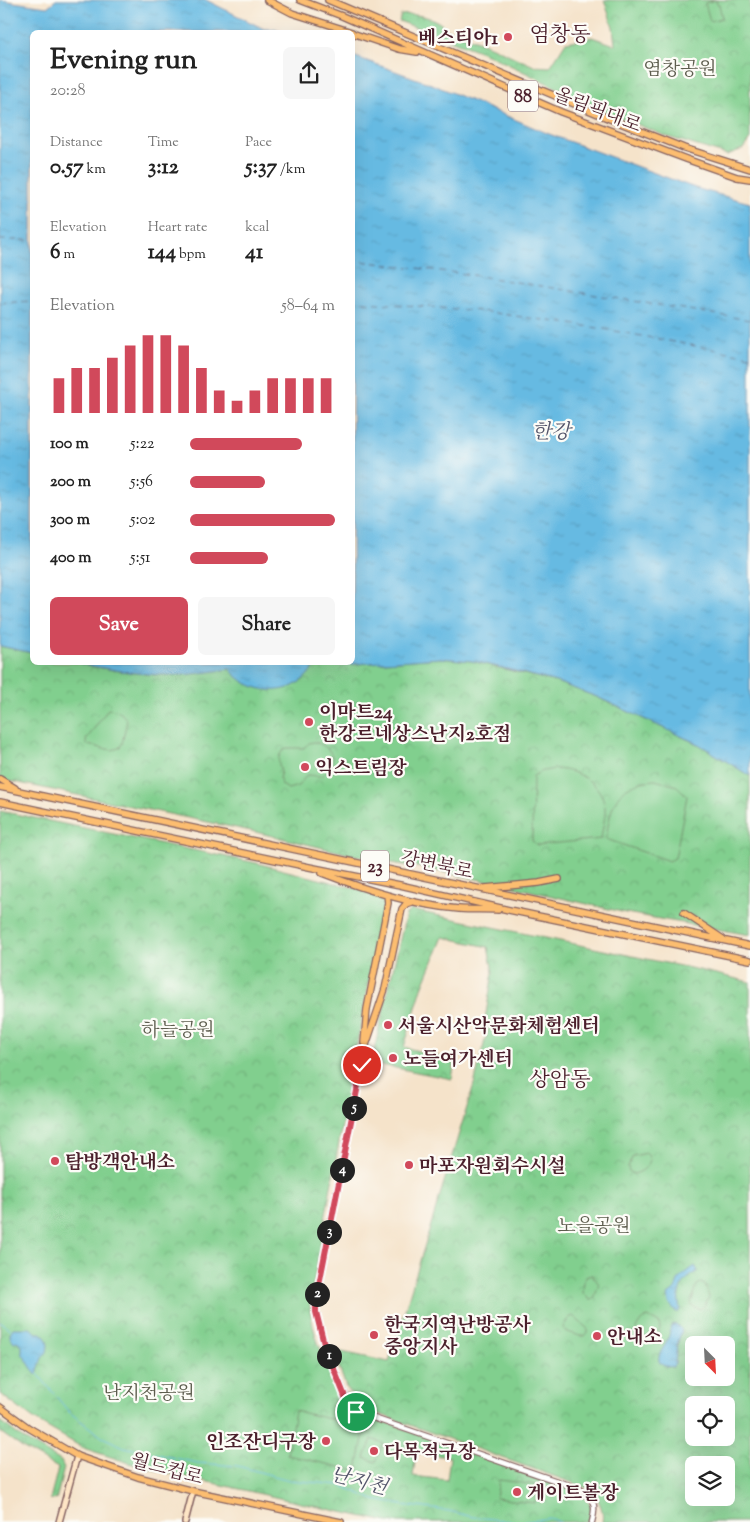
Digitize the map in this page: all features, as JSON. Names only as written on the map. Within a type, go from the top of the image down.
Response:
[{"type":"main road","points":[[267,0],[292,12],[343,30]]},
{"type":"main road","name":"올림픽대로","points":[[300,0],[342,16],[561,112],[737,177],[750,179]]},
{"type":"main road","name":"올림픽대로","points":[[328,0],[610,119],[684,148],[750,168]]},
{"type":"main road","points":[[355,34],[399,49],[426,54]]},
{"type":"main road","points":[[0,779],[19,791]]},
{"type":"main road","name":"강변북로","points":[[0,787],[750,946]]},
{"type":"main road","name":"강변북로","points":[[0,804],[16,805],[750,960]]},
{"type":"main road","points":[[309,867],[362,888],[414,902],[459,909],[509,910]]},
{"type":"main road","points":[[476,888],[540,883],[560,879]]},
{"type":"main road","points":[[364,1051],[367,1011],[388,903],[387,895]]},
{"type":"main road","points":[[364,1051],[385,989],[402,909],[406,904],[414,902]]},
{"type":"main road","points":[[684,913],[727,941]]},
{"type":"main road","points":[[367,1011],[371,1013],[378,1012]]},
{"type":"main road","name":"월드컵로","points":[[0,1407],[29,1428],[77,1456],[138,1477],[193,1491],[341,1522]]},
{"type":"main road","points":[[59,1522],[77,1456]]},
{"type":"main road","points":[[185,1522],[193,1491]]},
{"type":"street","points":[[364,1051],[316,1300],[316,1312],[324,1344],[348,1404],[356,1412],[580,1489],[591,1498],[595,1507],[593,1520]]},
{"type":"green space","name":"염창공원","points":[[604,0],[750,0],[750,139],[743,149],[727,155],[668,137],[609,113],[487,54],[399,21],[401,15],[432,19],[446,29],[534,66],[550,67],[566,42],[592,37],[615,45],[613,27]]},
{"type":"green space","points":[[716,0],[717,4],[719,4],[722,18],[710,21],[705,3]]},
{"type":"green space","points":[[0,646],[30,653],[30,665],[87,665],[156,675],[241,668],[355,665],[440,658],[472,661],[556,682],[597,697],[700,745],[750,776],[750,935],[626,913],[505,885],[418,867],[383,862],[251,831],[0,779]]},
{"type":"green space","points":[[108,709],[119,712],[127,720],[122,744],[119,748],[112,750],[87,745],[86,740]]},
{"type":"green space","name":"익스트림장","points":[[314,742],[324,746],[331,753],[332,762],[330,767],[321,776],[307,775],[298,786],[288,789],[282,785],[279,778],[281,772],[279,756],[286,748],[304,748],[309,743]]},
{"type":"green space","points":[[555,769],[571,772],[587,779],[599,791],[605,807],[601,839],[537,845],[532,841],[533,776],[543,771]]},
{"type":"green space","points":[[655,780],[677,786],[687,796],[675,858],[669,861],[606,839],[610,816],[617,798],[631,786]]},
{"type":"green space","name":"하늘공원","points":[[0,811],[252,862],[382,895],[385,899],[310,1303],[317,1340],[339,1399],[331,1407],[356,1412],[469,1451],[577,1492],[588,1501],[592,1508],[590,1522],[388,1522],[341,1512],[142,1467],[83,1448],[35,1420],[0,1394]],"holes":[[[416,1453],[450,1457],[447,1480],[413,1476]]]},
{"type":"green space","name":"노을공원","points":[[411,910],[750,982],[750,1522],[602,1522],[603,1517],[599,1503],[587,1488],[365,1409],[346,1387],[333,1350],[389,1362],[475,1081],[489,1024],[485,1019],[493,972],[488,947],[443,937],[422,988],[404,1047],[455,1061],[452,1079],[371,1063],[406,914]]},
{"type":"green space","points":[[647,1153],[650,1160],[646,1167],[633,1174],[629,1171],[628,1167],[633,1156]]},
{"type":"green space","points":[[587,1275],[592,1275],[599,1284],[594,1299],[590,1300],[583,1293],[584,1281]]},
{"type":"green space","points":[[701,1283],[705,1285],[709,1297],[700,1309],[691,1304],[697,1285]]},
{"type":"green space","points":[[573,1316],[588,1329],[585,1336],[565,1331],[563,1327],[569,1318]]},
{"type":"green space","points":[[648,1317],[659,1323],[660,1328],[657,1335],[640,1336],[636,1329]]},
{"type":"green space","name":"인조잔디구장","points":[[295,1411],[365,1427],[357,1471],[287,1455]]},
{"type":"green space","points":[[0,1421],[25,1440],[61,1461],[64,1468],[56,1500],[50,1499],[58,1468],[24,1449],[0,1432]]},
{"type":"green space","name":"다목적구장","points":[[372,1439],[383,1443],[376,1462],[365,1458]]},
{"type":"green space","name":"게이트볼장","points":[[499,1480],[537,1485],[535,1503],[496,1498]]},
{"type":"water","points":[[0,0],[47,7],[56,0],[206,0],[264,29],[277,30],[30,30],[30,653],[0,646]]},
{"type":"water","name":"한강","points":[[355,57],[434,85],[549,134],[695,188],[750,203],[750,776],[700,745],[597,697],[556,682],[511,670],[472,661],[440,658],[355,664]]},
{"type":"water","name":"한강","points":[[87,665],[316,665],[297,684],[285,689],[276,690],[268,690],[251,685],[236,676],[230,669],[186,675],[154,675]]},
{"type":"water","points":[[695,1266],[698,1271],[684,1282],[679,1296],[680,1309],[679,1312],[676,1312],[669,1303],[668,1295],[675,1289],[680,1278]]},
{"type":"water","points":[[676,1324],[682,1330],[673,1367],[660,1363],[659,1357],[672,1325]]},
{"type":"water","points":[[13,1328],[30,1328],[37,1333],[42,1333],[47,1340],[47,1352],[42,1358],[36,1375],[22,1353],[22,1345],[17,1341],[14,1342],[10,1337]]},
{"type":"waterway","name":"난지천","points":[[0,1322],[12,1330]]},
{"type":"waterway","name":"난지천","points":[[37,1373],[69,1412],[102,1437],[124,1447],[198,1463],[238,1466],[289,1480],[340,1485],[374,1500],[402,1505],[449,1511],[473,1517],[522,1522],[550,1518],[560,1522]]},
{"type":"ferry route","points":[[0,240],[30,240]]},
{"type":"ferry route","points":[[355,260],[473,275],[750,320]]},
{"type":"ferry route","points":[[0,303],[30,301]]},
{"type":"ferry route","points":[[355,301],[481,311],[598,328],[750,356]]},
{"type":"place","name":"베스티아1","points":[[508,37]]},
{"type":"place","name":"이마트24 한강르네상스난지2호점","points":[[309,722]]},
{"type":"place","name":"익스트림장","points":[[305,767]]},
{"type":"place","name":"서울시산악문화체험센터","points":[[388,1025]]},
{"type":"place","name":"노들여가센터","points":[[393,1058]]},
{"type":"place","name":"탐방객안내소","points":[[55,1161]]},
{"type":"place","name":"마포자원회수시설","points":[[409,1165]]},
{"type":"place","name":"한국지역난방공사 중앙지사","points":[[374,1335]]},
{"type":"place","name":"안내소","points":[[597,1336]]},
{"type":"place","name":"인조잔디구장","points":[[326,1441]]},
{"type":"place","name":"다목적구장","points":[[374,1451]]},
{"type":"place","name":"게이트볼장","points":[[517,1492]]},
{"type":"district","name":"염창동","points":[[560,34]]},
{"type":"district","name":"상암동","points":[[560,1079]]},
{"type":"route","points":[[356,1412],[348,1404],[324,1344],[316,1312],[316,1300],[362,1065]]},
{"type":"park label","name":"난지천공원","points":[[149,1392]]}]
